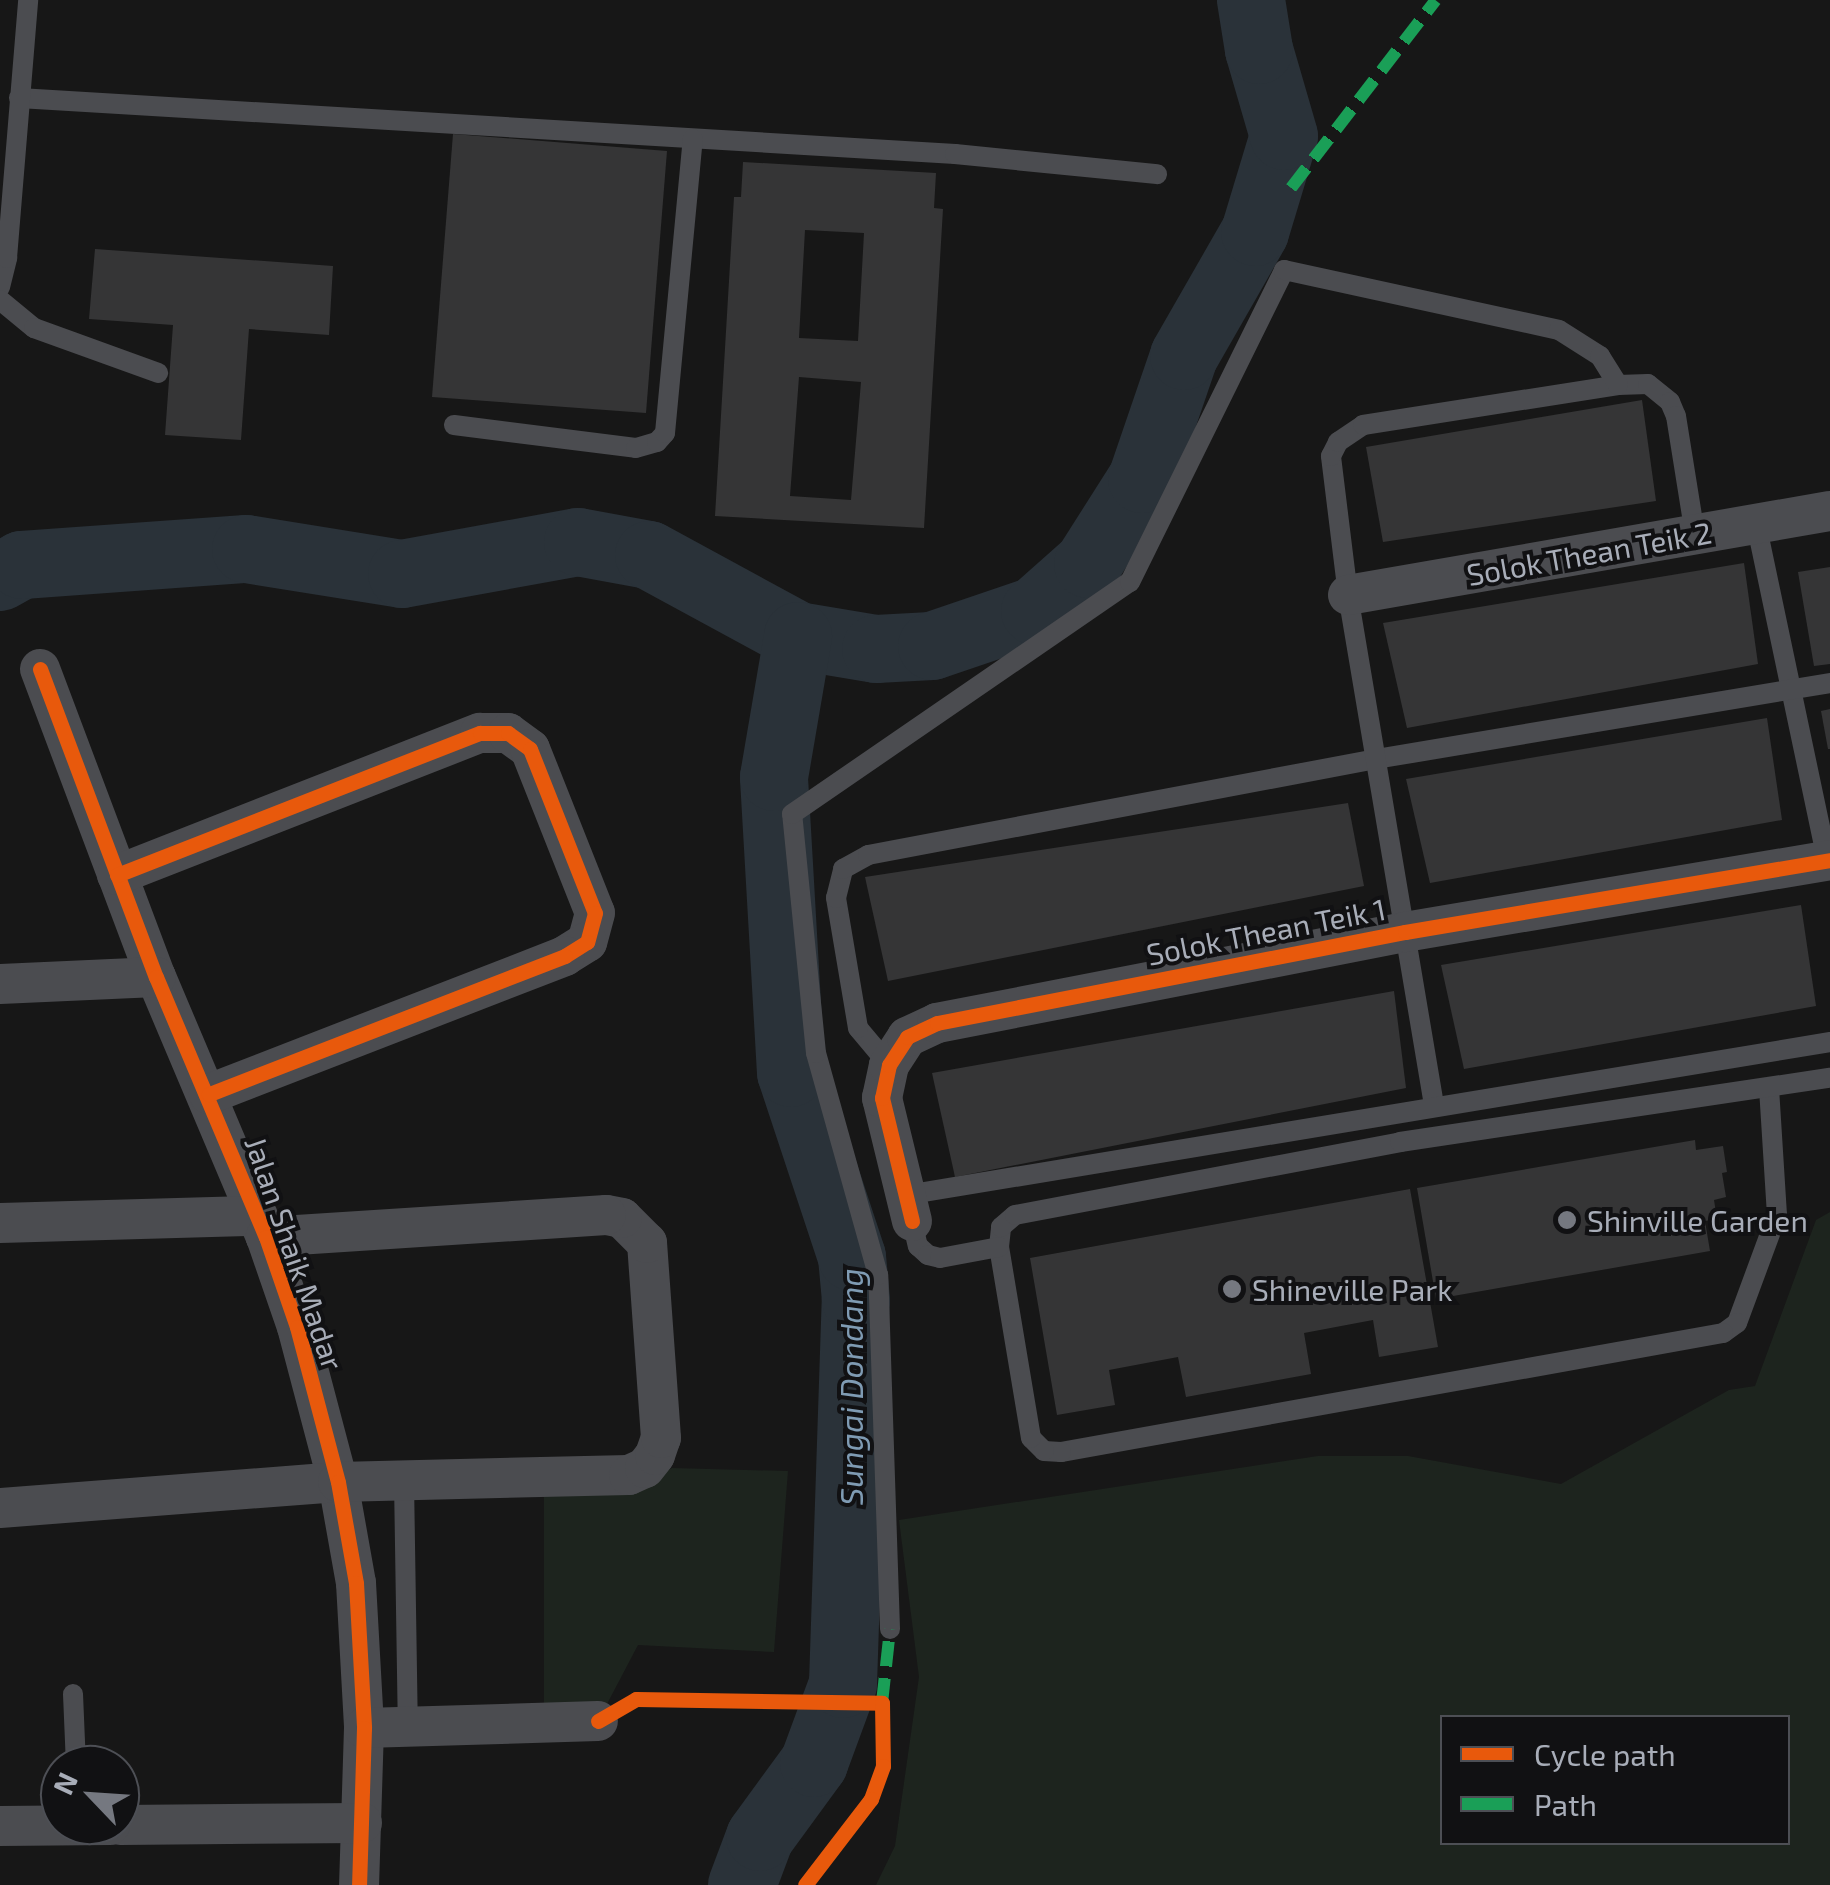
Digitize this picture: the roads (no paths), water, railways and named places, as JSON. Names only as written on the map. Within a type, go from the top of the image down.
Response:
[{"type":"street","name":"Solok Thean Teik 2","points":[[1348,595],[1830,510]]},
{"type":"street","name":"Jalan Shaik Madar","points":[[40,670],[156,978],[209,1094],[262,1226],[297,1328],[338,1482],[356,1583],[364,1728],[359,1885]]},
{"type":"street","points":[[117,875],[480,733],[508,732],[530,749],[595,913],[587,942],[565,956],[209,1094]]},
{"type":"street","name":"Solok Thean Teik 1","points":[[889,1065],[907,1037],[937,1023],[1405,932],[1829,864]]},
{"type":"street","points":[[0,984],[156,978]]},
{"type":"street","points":[[889,1065],[882,1098],[909,1208]]},
{"type":"street","points":[[0,1223],[262,1226],[606,1214],[622,1218],[646,1243],[661,1438],[645,1468],[629,1475],[338,1482],[0,1508]]},
{"type":"street","points":[[364,1728],[598,1720]]},
{"type":"street","points":[[140,1825],[362,1823]]},
{"type":"street","points":[[0,1826],[40,1825]]},
{"type":"lane","points":[[0,287],[6,258],[28,0]]},
{"type":"lane","points":[[19,98],[955,154],[1157,174]]},
{"type":"lane","points":[[454,425],[636,448],[657,442],[665,433],[693,140]]},
{"type":"lane","points":[[890,1629],[878,1275],[816,1052],[792,814],[1130,582],[1284,270],[1559,330],[1600,356],[1618,385]]},
{"type":"lane","points":[[0,300],[34,328],[158,373]]},
{"type":"lane","points":[[1434,1105],[1348,595],[1331,456],[1349,431],[1618,385],[1648,384],[1670,402],[1695,534]]},
{"type":"lane","points":[[1756,523],[1829,864]]},
{"type":"lane","points":[[889,1065],[858,1028],[836,898],[843,869],[868,855],[1376,760],[1830,683]]},
{"type":"lane","points":[[999,1247],[940,1258],[928,1256],[918,1246],[909,1208],[1434,1105],[1830,1042]]},
{"type":"lane","points":[[1769,1088],[1778,1215],[1737,1322],[1723,1333],[1061,1452],[1044,1451],[1031,1438],[999,1247],[1001,1227],[1015,1215],[1400,1142],[1830,1078]]},
{"type":"lane","points":[[404,1480],[408,1727]]},
{"type":"lane","points":[[74,1694],[75,1745]]},
{"type":"waterway","points":[[0,577],[22,565],[246,549],[402,574],[578,542],[649,555],[798,636],[876,649],[932,646],[1035,611],[1088,564],[1142,479],[1184,356],[1255,232],[1284,136],[1259,50],[1251,0]]},
{"type":"waterway","name":"Sungai Dondang","points":[[742,1885],[760,1837],[814,1763],[843,1684],[856,1300],[852,1257],[791,1073],[774,777],[798,636]]},
{"type":"place","name":"Shinville Garden","points":[[1567,1220]]},
{"type":"place","name":"Shineville Park","points":[[1232,1289]]}]
